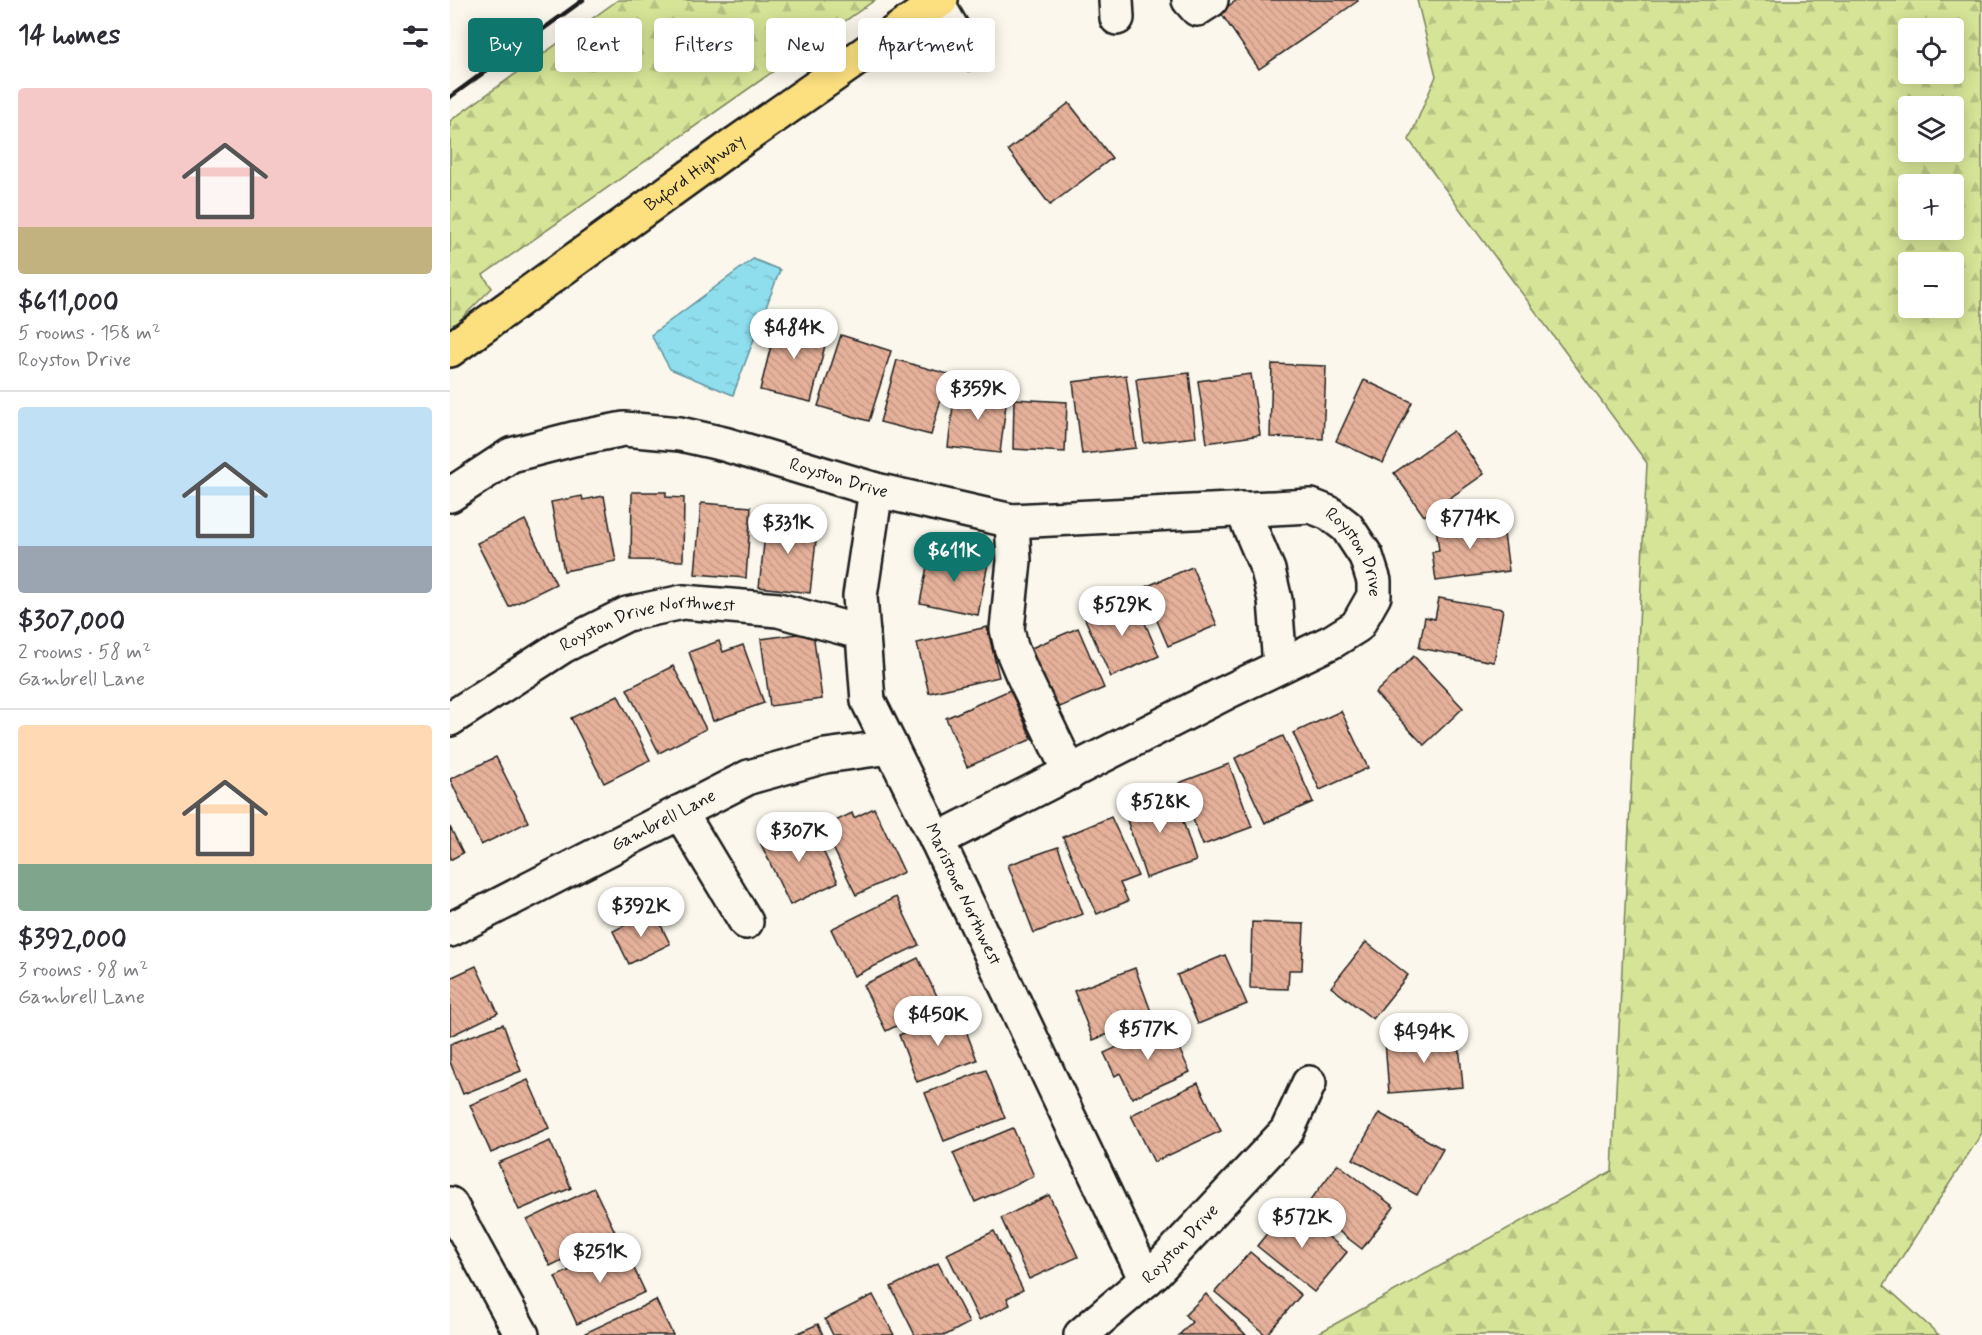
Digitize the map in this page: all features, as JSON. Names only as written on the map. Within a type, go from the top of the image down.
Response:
[{"type":"main road","name":"Buford Highway","points":[[450,350],[728,149],[939,2]]},
{"type":"street","points":[[1189,0],[1197,9],[1211,0]]},
{"type":"street","points":[[939,2],[947,18]]},
{"type":"street","name":"Royston Drive","points":[[450,495],[511,455],[624,429],[680,434],[876,490],[1012,521],[1311,506],[1329,513],[1347,527],[1366,556],[1374,582],[1374,596],[1357,626],[1333,641],[937,840]]},
{"type":"street","name":"Maristone Northwest","points":[[876,490],[861,596],[868,701],[937,840],[1146,1280]]},
{"type":"street","points":[[1242,509],[1268,570],[1275,600],[1280,666]]},
{"type":"street","points":[[1012,521],[1015,546],[1007,629],[1011,647],[1070,773]]},
{"type":"street","name":"Royston Drive Northwest","points":[[450,719],[563,645],[627,614],[683,602],[778,610],[862,633]]},
{"type":"street","name":"Gambrell Lane","points":[[450,930],[749,777],[825,756],[891,747]]},
{"type":"street","points":[[680,812],[746,922]]},
{"type":"street","name":"Royston Drive","points":[[1081,1335],[1146,1280],[1287,1131],[1309,1083]]},
{"type":"street","points":[[450,1204],[522,1335]]},
{"type":"green space","points":[[618,0],[875,0],[846,20],[846,18],[766,18],[766,72],[772,72],[483,275],[492,288],[450,330],[450,121],[518,72],[543,72],[543,54],[555,45],[555,72],[642,72],[642,18],[593,18]]},
{"type":"green space","points":[[1417,0],[1982,0],[1982,1133],[1884,1285],[1939,1335],[1315,1335],[1612,1171],[1647,463],[1409,140],[1436,76]]},
{"type":"water","points":[[753,259],[780,270],[733,395],[670,369],[651,335]]},
{"type":"building","points":[[1237,0],[1358,1],[1259,69],[1220,12]]},
{"type":"building","points":[[1069,103],[1112,158],[1050,205],[1008,150]]},
{"type":"building","points":[[778,317],[829,329],[811,402],[760,390]]},
{"type":"building","points":[[841,335],[891,351],[869,421],[818,406]]},
{"type":"building","points":[[897,360],[948,374],[931,435],[880,422]]},
{"type":"building","points":[[1272,364],[1326,366],[1323,439],[1270,437]]},
{"type":"building","points":[[1189,373],[1196,437],[1144,443],[1136,379]]},
{"type":"building","points":[[1251,374],[1260,435],[1207,443],[1198,381]]},
{"type":"building","points":[[1126,375],[1136,448],[1082,454],[1073,382]]},
{"type":"building","points":[[1364,380],[1412,402],[1383,463],[1336,441]]},
{"type":"building","points":[[955,390],[1007,396],[1000,453],[948,447]]},
{"type":"building","points":[[1014,399],[1067,402],[1065,452],[1013,449]]},
{"type":"building","points":[[1453,431],[1484,474],[1424,516],[1394,473]]},
{"type":"building","points":[[632,492],[666,492],[666,497],[684,498],[683,561],[631,560]]},
{"type":"building","points":[[582,496],[583,500],[604,496],[616,561],[564,571],[551,502]]},
{"type":"building","points":[[701,503],[751,507],[746,578],[695,574]]},
{"type":"building","points":[[767,517],[818,523],[810,593],[759,587]]},
{"type":"building","points":[[1502,519],[1509,571],[1436,581],[1432,552],[1439,551],[1436,527]]},
{"type":"building","points":[[525,520],[556,584],[509,607],[477,543]]},
{"type":"building","points":[[930,551],[988,563],[978,615],[920,603]]},
{"type":"building","points":[[1192,567],[1217,625],[1168,646],[1143,588]]},
{"type":"building","points":[[1134,597],[1159,656],[1111,677],[1085,619]]},
{"type":"building","points":[[1439,598],[1503,609],[1494,662],[1419,648],[1425,617],[1435,619]]},
{"type":"building","points":[[987,627],[999,677],[929,693],[917,643]]},
{"type":"building","points":[[1078,628],[1104,688],[1055,709],[1029,649]]},
{"type":"building","points":[[813,632],[822,699],[770,706],[761,639]]},
{"type":"building","points":[[719,641],[723,652],[743,645],[764,703],[713,721],[689,652]]},
{"type":"building","points":[[1414,656],[1463,708],[1424,745],[1375,693]]},
{"type":"building","points":[[673,666],[706,729],[659,753],[627,689]]},
{"type":"building","points":[[1010,690],[1032,739],[967,767],[946,718]]},
{"type":"building","points":[[618,695],[650,760],[604,783],[571,718]]},
{"type":"building","points":[[1341,711],[1368,768],[1320,790],[1293,733]]},
{"type":"building","points":[[1283,736],[1313,802],[1265,823],[1235,758]]},
{"type":"building","points":[[496,757],[528,822],[481,845],[450,779]]},
{"type":"building","points":[[1229,764],[1252,827],[1203,845],[1179,783]]},
{"type":"building","points":[[1173,791],[1196,861],[1146,878],[1123,808]]},
{"type":"building","points":[[874,808],[904,872],[856,895],[823,827],[852,813],[854,818]]},
{"type":"building","points":[[1111,817],[1138,876],[1120,883],[1128,901],[1097,914],[1063,837]]},
{"type":"building","points":[[809,822],[838,882],[790,905],[761,844]]},
{"type":"building","points":[[450,827],[463,853],[450,860]]},
{"type":"building","points":[[1058,847],[1083,914],[1034,933],[1008,865]]},
{"type":"building","points":[[896,897],[919,945],[854,976],[831,929]]},
{"type":"building","points":[[654,911],[670,944],[629,964],[613,931]]},
{"type":"building","points":[[1252,922],[1304,924],[1302,970],[1289,970],[1288,989],[1250,988]]},
{"type":"building","points":[[1366,942],[1408,975],[1373,1019],[1331,987]]},
{"type":"building","points":[[1225,955],[1247,1004],[1198,1024],[1177,975]]},
{"type":"building","points":[[918,958],[941,1004],[886,1031],[863,985]]},
{"type":"building","points":[[476,966],[498,1013],[450,1036],[450,978]]},
{"type":"building","points":[[1135,968],[1153,1017],[1093,1040],[1074,991]]},
{"type":"building","points":[[959,1012],[977,1060],[917,1082],[899,1035]]},
{"type":"building","points":[[503,1024],[521,1071],[463,1094],[450,1062],[450,1044]]},
{"type":"building","points":[[1168,1024],[1190,1072],[1132,1098],[1120,1073],[1115,1076],[1104,1053]]},
{"type":"building","points":[[1458,1034],[1463,1087],[1389,1093],[1385,1041]]},
{"type":"building","points":[[986,1070],[1005,1118],[944,1141],[925,1093]]},
{"type":"building","points":[[528,1080],[549,1128],[491,1153],[470,1105]]},
{"type":"building","points":[[1198,1083],[1221,1131],[1154,1162],[1131,1115]]},
{"type":"building","points":[[1379,1113],[1443,1149],[1417,1195],[1353,1159]]},
{"type":"building","points":[[1013,1128],[1034,1176],[975,1202],[953,1153]]},
{"type":"building","points":[[550,1141],[571,1188],[519,1210],[498,1163]]},
{"type":"building","points":[[1338,1164],[1394,1207],[1362,1249],[1306,1206]]},
{"type":"building","points":[[594,1188],[616,1234],[550,1266],[527,1220]]},
{"type":"building","points":[[1049,1195],[1078,1257],[1029,1279],[1001,1218]]},
{"type":"building","points":[[1290,1205],[1347,1252],[1314,1292],[1257,1246]]},
{"type":"building","points":[[994,1231],[1023,1290],[1007,1298],[1010,1305],[979,1320],[947,1254]]},
{"type":"building","points":[[623,1245],[645,1292],[577,1324],[555,1277]]},
{"type":"building","points":[[1250,1252],[1301,1295],[1266,1335],[1215,1292]]},
{"type":"building","points":[[938,1263],[969,1323],[946,1335],[915,1335],[891,1287]]},
{"type":"building","points":[[1206,1294],[1246,1335],[1179,1335],[1192,1322],[1185,1315]]},
{"type":"building","points":[[873,1295],[894,1335],[833,1335],[825,1319]]},
{"type":"building","points":[[656,1300],[673,1335],[586,1335],[585,1333]]},
{"type":"building","points":[[818,1324],[823,1335],[794,1335]]},
{"type":"railway","points":[[450,97],[583,0]]}]
